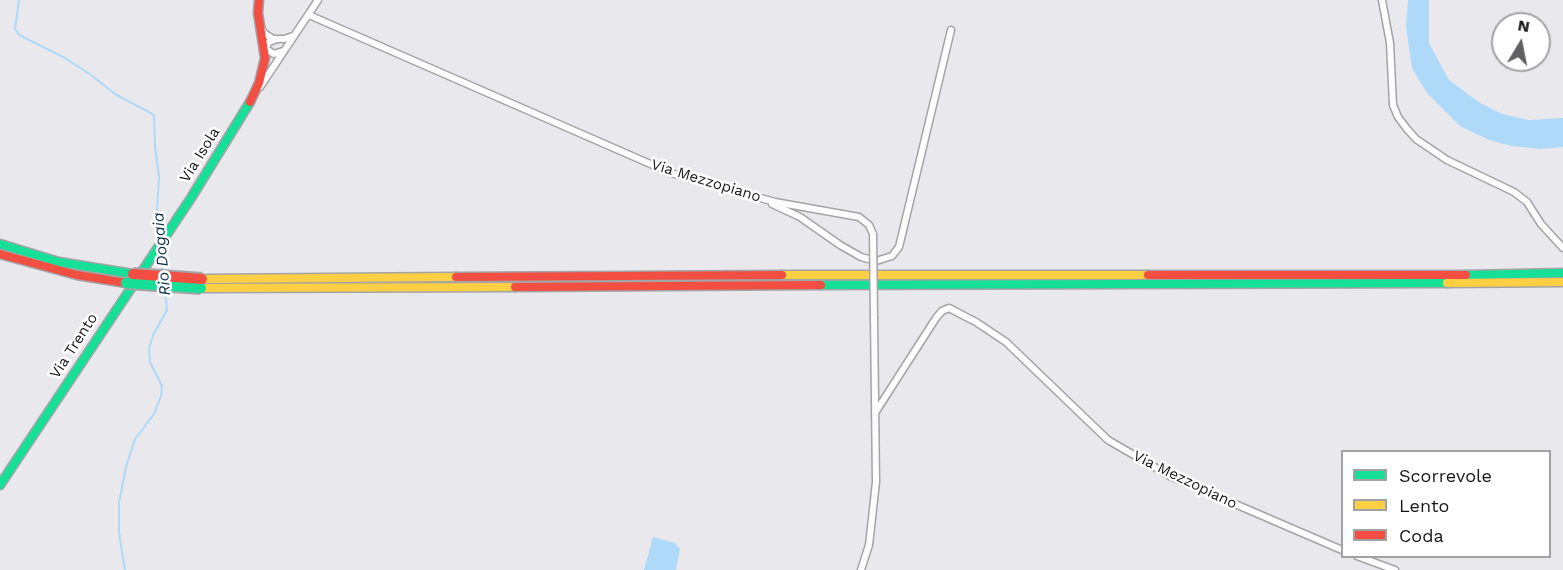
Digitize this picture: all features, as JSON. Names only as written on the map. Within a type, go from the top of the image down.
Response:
[{"type":"main road","name":"Via Isola","points":[[173,224],[251,101],[264,68],[265,48],[260,25],[259,0]]},
{"type":"main road","name":"Via Trento","points":[[0,485],[173,224]]},
{"type":"main road","points":[[0,244],[59,262],[130,278]]},
{"type":"main road","points":[[0,255],[77,275],[201,284],[1559,278]]},
{"type":"street","name":"Via Isola","points":[[251,101],[318,0]]},
{"type":"street","points":[[1382,0],[1390,42],[1393,105],[1398,117],[1416,139],[1447,160],[1514,192],[1527,202],[1541,224],[1563,248]]},
{"type":"street","name":"Via Mezzopiano","points":[[309,15],[671,173],[775,202],[859,216],[869,225],[873,234],[876,482],[869,545],[861,570]]},
{"type":"street","points":[[260,25],[268,36],[281,39],[287,42],[286,49],[274,54],[265,48],[269,42],[281,39],[296,34]]},
{"type":"street","points":[[758,197],[800,217],[861,257],[876,261],[892,256],[898,247],[951,30]]},
{"type":"street","name":"Via Mezzopiano","points":[[875,413],[936,318],[942,311],[949,308],[976,322],[1006,342],[1108,440],[1170,476],[1341,550]]},
{"type":"street","points":[[1362,558],[1395,570]]},
{"type":"water","points":[[1408,0],[1429,0],[1429,43],[1449,80],[1480,103],[1502,114],[1529,120],[1563,118],[1563,147],[1541,149],[1512,146],[1489,140],[1460,126],[1427,93],[1412,68],[1406,27]]},
{"type":"water","points":[[653,537],[675,543],[680,549],[676,570],[644,570]]},
{"type":"waterway","name":"Rio Dogaia","points":[[19,0],[15,29],[19,35],[65,58],[115,94],[154,115],[159,177],[156,226],[158,243]]},
{"type":"waterway","name":"Rio Dogaia","points":[[160,252],[163,273]]},
{"type":"waterway","name":"Rio Dogaia","points":[[125,570],[119,533],[119,503],[126,467],[135,439],[154,414],[161,396],[162,386],[150,362],[149,349],[153,335],[167,310],[165,290]]},
{"type":"traffic: fast","points":[[0,485],[191,198],[250,102]]},
{"type":"traffic: fast","points":[[0,244],[59,262],[133,274]]},
{"type":"traffic: fast","points":[[1466,275],[1563,273]]},
{"type":"traffic: fast","points":[[126,283],[201,288]]},
{"type":"traffic: fast","points":[[821,285],[1447,283]]},
{"type":"traffic: slow","points":[[782,275],[1148,275]]},
{"type":"traffic: slow","points":[[202,279],[456,277]]},
{"type":"traffic: slow","points":[[1447,283],[1563,282]]},
{"type":"traffic: slow","points":[[201,288],[515,287]]},
{"type":"traffic: jam","points":[[250,102],[259,83],[265,58],[258,13],[259,0]]},
{"type":"traffic: jam","points":[[0,254],[77,275],[126,283]]},
{"type":"traffic: jam","points":[[133,274],[202,279]]},
{"type":"traffic: jam","points":[[456,277],[782,275]]},
{"type":"traffic: jam","points":[[1148,275],[1466,275]]},
{"type":"traffic: jam","points":[[515,287],[821,285]]}]
